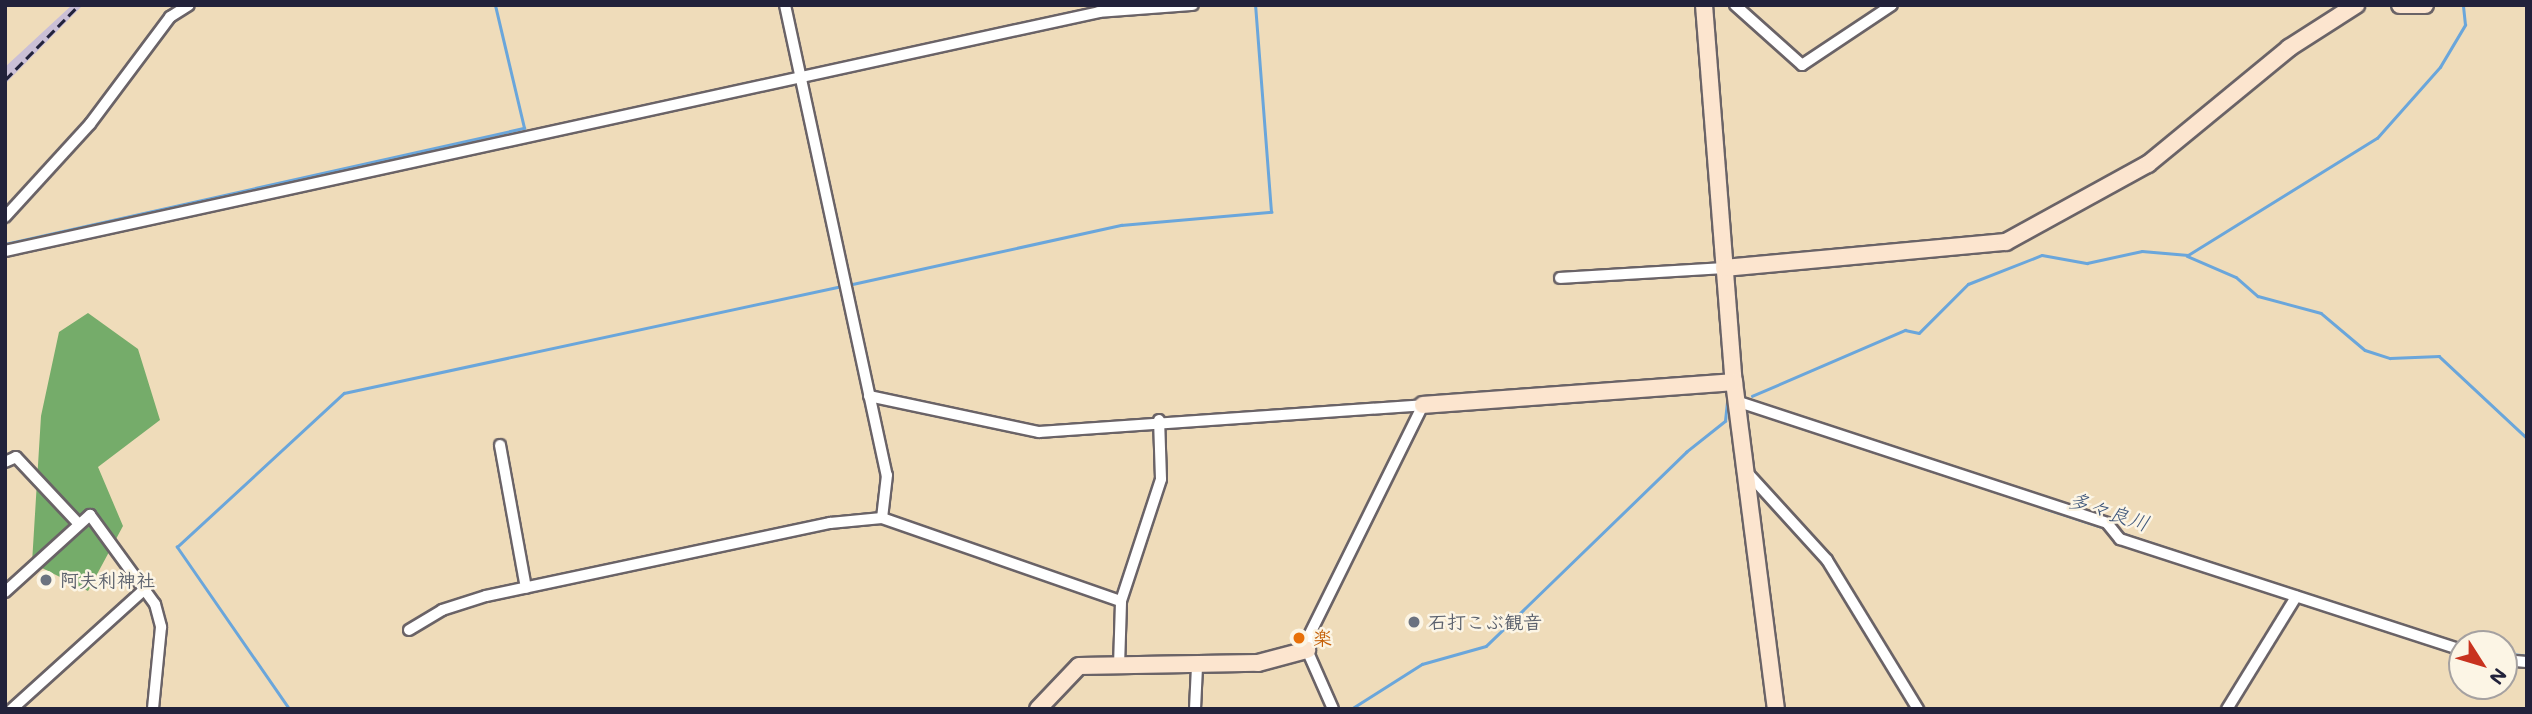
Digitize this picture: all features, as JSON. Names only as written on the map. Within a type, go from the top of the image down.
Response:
[{"type":"street","points":[[5,217],[90,124],[170,17],[189,5]]},
{"type":"street","points":[[785,5],[887,475],[882,518]]},
{"type":"street","points":[[5,251],[1098,12],[1193,5]]},
{"type":"street","points":[[1704,5],[1734,382],[1776,709]]},
{"type":"street","points":[[1735,5],[1802,65],[1892,5]]},
{"type":"street","points":[[1560,278],[1724,268],[2006,242],[2148,163],[2289,48],[2356,5]]},
{"type":"street","points":[[2400,5],[2426,5]]},
{"type":"street","points":[[869,396],[1039,432],[1159,419],[1423,405],[1734,382]]},
{"type":"street","points":[[1736,401],[2107,523],[2120,539],[2448,646]]},
{"type":"street","points":[[1333,709],[1307,650],[1423,405]]},
{"type":"street","points":[[1119,666],[1121,601],[1161,479],[1159,419]]},
{"type":"street","points":[[500,445],[526,588]]},
{"type":"street","points":[[5,462],[16,457],[79,524]]},
{"type":"street","points":[[1745,470],[1827,560],[1918,709]]},
{"type":"street","points":[[5,592],[90,515],[147,587],[161,628],[153,709]]},
{"type":"street","points":[[409,630],[442,610],[526,588],[830,523],[882,518],[1121,601]]},
{"type":"street","points":[[12,709],[147,587]]},
{"type":"street","points":[[2227,709],[2296,597]]},
{"type":"street","points":[[1038,709],[1079,666],[1197,667],[1258,663],[1307,650]]},
{"type":"street","points":[[1195,709],[1197,667]]},
{"type":"shaded area","points":[[72,5],[83,5],[5,84],[5,67]]},
{"type":"green space","points":[[88,313],[138,349],[160,420],[98,467],[123,526],[88,591],[32,563],[41,416],[59,332]]},
{"type":"waterway","points":[[5,244],[524,128],[495,5]]},
{"type":"waterway","points":[[848,285],[1121,225],[1271,212],[1255,5]]},
{"type":"waterway","points":[[1752,396],[1905,330],[1919,333],[1968,284],[2042,255],[2087,263],[2142,251],[2188,255],[2377,138],[2440,67],[2465,25],[2463,5]]},
{"type":"waterway","points":[[2187,256],[2236,277],[2258,296],[2321,313],[2365,350],[2390,358],[2439,356],[2527,438]]},
{"type":"waterway","points":[[289,709],[177,547],[344,393],[842,286]]},
{"type":"waterway","name":"多々良川","points":[[1351,709],[1422,664],[1486,646],[1686,452],[1725,421],[1727,402]]},
{"type":"waterway","name":"多々良川","points":[[2041,507],[2105,528]]},
{"type":"waterway","name":"多々良川","points":[[2121,533],[2258,578]]},
{"type":"waterway","name":"多々良川","points":[[2518,655],[2527,656]]},
{"type":"railway","points":[[5,80],[79,5]]},
{"type":"place","name":"阿夫利神社","points":[[46,580]]},
{"type":"place","name":"石打こぶ観音","points":[[1414,622]]},
{"type":"place","name":"楽","points":[[1299,638]]}]
